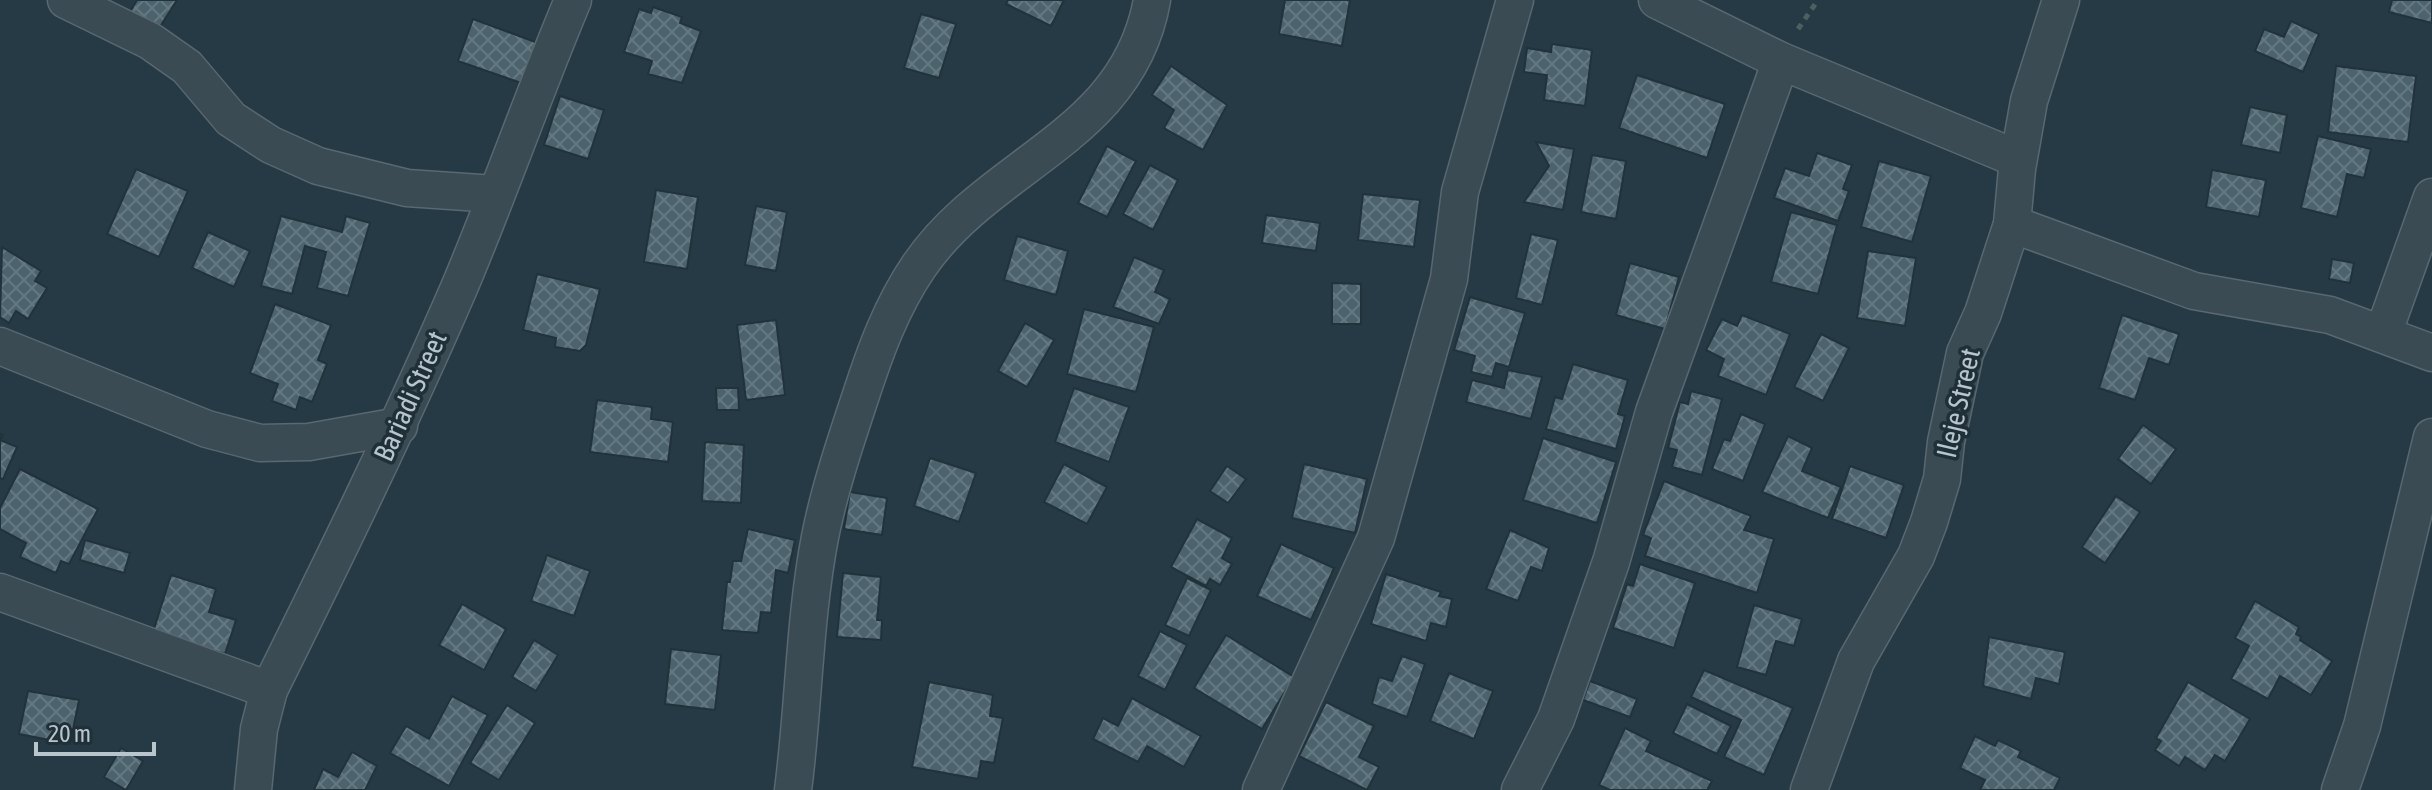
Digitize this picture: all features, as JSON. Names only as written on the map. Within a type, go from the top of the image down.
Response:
[{"type":"street","points":[[66,0],[150,41],[187,67],[231,119],[271,145],[318,166],[407,188],[495,194]]},
{"type":"street","name":"Bariadi Street","points":[[253,790],[259,729],[269,690],[399,426],[573,0]]},
{"type":"street","points":[[793,790],[820,537],[882,330],[919,265],[972,204],[1092,115],[1123,74],[1148,25],[1152,0]]},
{"type":"street","points":[[1261,790],[1376,538],[1449,279],[1460,192],[1515,0]]},
{"type":"street","points":[[1657,0],[1781,61],[2018,159]]},
{"type":"street","name":"Ileje Street","points":[[1809,790],[1856,661],[1916,556],[1929,522],[1942,479],[1955,390],[1965,353],[1998,270],[2012,224],[2018,159],[2036,78],[2061,0]]},
{"type":"street","points":[[1520,790],[1556,719],[1611,562],[1654,412],[1781,61]]},
{"type":"street","points":[[2383,334],[2432,197]]},
{"type":"street","points":[[2012,224],[2194,291],[2305,310],[2432,353]]},
{"type":"street","points":[[0,346],[207,429],[260,443],[309,442],[399,426]]},
{"type":"street","points":[[2340,790],[2362,726],[2432,437]]},
{"type":"street","points":[[0,592],[269,690]]},
{"type":"building","points":[[137,0],[177,0],[158,30],[130,12]]},
{"type":"building","points":[[1008,0],[1064,0],[1051,26],[1006,4]]},
{"type":"building","points":[[1285,0],[1350,0],[1342,46],[1279,34]]},
{"type":"building","points":[[2392,0],[2432,0],[2432,23],[2389,12]]},
{"type":"building","points":[[653,7],[682,17],[680,23],[701,31],[682,83],[648,74],[652,61],[624,52],[639,9],[651,13]]},
{"type":"building","points":[[921,14],[956,24],[939,78],[904,68]]},
{"type":"building","points":[[473,19],[538,43],[524,84],[458,61]]},
{"type":"building","points":[[2291,21],[2319,34],[2303,72],[2255,51],[2264,29],[2284,37]]},
{"type":"building","points":[[1552,44],[1592,50],[1585,106],[1544,100],[1547,75],[1524,72],[1527,48],[1551,52]]},
{"type":"building","points":[[1171,66],[1227,105],[1203,150],[1164,128],[1174,110],[1152,95]]},
{"type":"building","points":[[2336,66],[2416,76],[2408,142],[2328,132]]},
{"type":"building","points":[[1637,75],[1725,104],[1707,158],[1619,128]]},
{"type":"building","points":[[560,96],[604,110],[588,159],[544,145]]},
{"type":"building","points":[[2250,107],[2287,115],[2280,153],[2241,145]]},
{"type":"building","points":[[2318,136],[2371,149],[2364,178],[2347,174],[2337,217],[2301,208]]},
{"type":"building","points":[[1536,142],[1574,149],[1563,210],[1524,202],[1549,166]]},
{"type":"building","points":[[1107,146],[1136,161],[1107,217],[1078,203]]},
{"type":"building","points":[[1817,153],[1852,165],[1843,189],[1849,191],[1838,221],[1774,198],[1785,168],[1809,176]]},
{"type":"building","points":[[1592,155],[1626,161],[1616,219],[1581,212]]},
{"type":"building","points":[[1879,161],[1931,176],[1912,242],[1861,227]]},
{"type":"building","points":[[1150,165],[1178,180],[1153,230],[1123,214]]},
{"type":"building","points":[[136,169],[188,191],[159,257],[107,234]]},
{"type":"building","points":[[2212,170],[2266,180],[2259,217],[2206,207]]},
{"type":"building","points":[[656,190],[698,197],[687,269],[644,262]]},
{"type":"building","points":[[1363,194],[1420,200],[1414,247],[1358,240]]},
{"type":"building","points":[[756,206],[787,212],[776,271],[745,265]]},
{"type":"building","points":[[1791,212],[1837,225],[1818,294],[1771,282]]},
{"type":"building","points":[[1266,215],[1320,223],[1316,251],[1262,243]]},
{"type":"building","points":[[281,216],[342,232],[346,216],[370,223],[348,296],[317,288],[326,252],[305,246],[292,294],[261,286]]},
{"type":"building","points":[[208,232],[250,251],[234,287],[192,268]]},
{"type":"building","points":[[1531,234],[1558,240],[1542,305],[1516,298]]},
{"type":"building","points":[[1017,236],[1068,251],[1056,295],[1004,280]]},
{"type":"building","points":[[2,247],[41,271],[35,281],[47,288],[28,319],[16,311],[9,323],[0,317]]},
{"type":"building","points":[[1868,251],[1916,258],[1905,326],[1857,318]]},
{"type":"building","points":[[1134,257],[1164,270],[1155,292],[1170,299],[1159,324],[1113,307]]},
{"type":"building","points":[[2332,259],[2354,263],[2350,283],[2329,279]]},
{"type":"building","points":[[1630,263],[1679,277],[1665,329],[1616,315]]},
{"type":"building","points":[[537,274],[600,289],[586,345],[580,351],[555,347],[556,338],[523,330]]},
{"type":"building","points":[[1332,283],[1361,284],[1361,324],[1332,324]]},
{"type":"building","points":[[1470,297],[1525,313],[1509,367],[1496,363],[1492,377],[1471,372],[1475,356],[1454,350]]},
{"type":"building","points":[[275,304],[331,325],[318,360],[327,364],[312,402],[300,397],[296,410],[272,401],[278,384],[250,373]]},
{"type":"building","points":[[1084,309],[1154,327],[1136,392],[1067,374]]},
{"type":"building","points":[[1742,315],[1790,334],[1766,395],[1718,376],[1724,359],[1706,350],[1722,319],[1737,326]]},
{"type":"building","points":[[2122,315],[2179,334],[2169,365],[2149,358],[2135,400],[2099,388]]},
{"type":"building","points":[[776,320],[785,395],[746,400],[737,325]]},
{"type":"building","points":[[1025,323],[1054,340],[1027,387],[998,371]]},
{"type":"building","points":[[1821,334],[1849,348],[1823,401],[1794,387]]},
{"type":"building","points":[[1573,364],[1628,380],[1618,414],[1625,416],[1616,449],[1546,429],[1555,397],[1562,399]]},
{"type":"building","points":[[1508,370],[1542,377],[1531,419],[1466,402],[1472,380],[1504,388]]},
{"type":"building","points":[[716,388],[738,388],[739,410],[717,410]]},
{"type":"building","points":[[1074,388],[1129,407],[1109,462],[1055,442]]},
{"type":"building","points":[[1691,391],[1722,399],[1702,475],[1672,467],[1677,450],[1668,448],[1680,402],[1688,404]]},
{"type":"building","points":[[597,400],[652,407],[651,419],[673,422],[668,462],[590,452]]},
{"type":"building","points":[[1741,414],[1765,424],[1743,481],[1712,469],[1724,439],[1730,441]]},
{"type":"building","points":[[2143,425],[2176,449],[2151,484],[2118,459]]},
{"type":"building","points":[[1788,436],[1812,448],[1802,471],[1841,487],[1828,518],[1762,492]]},
{"type":"building","points":[[1543,438],[1616,462],[1597,523],[1523,500]]},
{"type":"building","points":[[0,440],[17,447],[3,479],[0,478]]},
{"type":"building","points":[[705,442],[744,445],[741,503],[702,501]]},
{"type":"building","points":[[930,458],[976,473],[959,522],[914,506]]},
{"type":"building","points":[[1064,464],[1107,487],[1087,524],[1044,502]]},
{"type":"building","points":[[1304,464],[1367,479],[1355,533],[1292,518]]},
{"type":"building","points":[[1227,466],[1246,479],[1228,503],[1210,491]]},
{"type":"building","points":[[1850,466],[1904,485],[1886,538],[1832,519]]},
{"type":"building","points":[[20,469],[98,509],[69,564],[61,561],[56,573],[20,557],[26,543],[0,529],[0,508]]},
{"type":"building","points":[[1664,481],[1751,516],[1744,530],[1774,539],[1757,593],[1645,556],[1651,538],[1643,535]]},
{"type":"building","points":[[850,492],[887,498],[882,535],[844,529]]},
{"type":"building","points":[[2116,496],[2140,512],[2105,563],[2082,547]]},
{"type":"building","points":[[1197,519],[1232,538],[1222,558],[1232,564],[1220,585],[1210,579],[1206,586],[1171,567]]},
{"type":"building","points":[[748,529],[795,540],[788,573],[776,570],[771,613],[761,612],[758,633],[722,630],[727,582],[730,582],[733,561],[741,561]]},
{"type":"building","points":[[1510,530],[1549,548],[1542,571],[1531,567],[1518,601],[1486,589]]},
{"type":"building","points":[[85,540],[130,553],[124,573],[80,560]]},
{"type":"building","points":[[1281,544],[1334,568],[1311,620],[1257,596]]},
{"type":"building","points":[[547,555],[590,571],[574,616],[531,601]]},
{"type":"building","points":[[1640,564],[1695,583],[1674,648],[1613,628],[1627,584],[1633,586]]},
{"type":"building","points":[[843,573],[881,577],[877,620],[882,620],[881,640],[837,637]]},
{"type":"building","points":[[1386,574],[1441,592],[1439,596],[1452,599],[1446,627],[1431,623],[1426,641],[1371,624]]},
{"type":"building","points":[[171,575],[216,589],[209,612],[236,620],[225,654],[153,632]]},
{"type":"building","points":[[1187,578],[1211,590],[1189,636],[1165,625]]},
{"type":"building","points":[[2255,601],[2299,627],[2296,634],[2301,637],[2300,640],[2332,661],[2311,695],[2280,676],[2268,699],[2231,679],[2249,646],[2235,638]]},
{"type":"building","points":[[462,604],[506,629],[484,670],[439,645]]},
{"type":"building","points":[[1754,605],[1802,619],[1794,646],[1776,641],[1766,675],[1737,667]]},
{"type":"building","points":[[1160,631],[1187,645],[1165,690],[1138,676]]},
{"type":"building","points":[[1226,635],[1294,677],[1262,729],[1194,688]]},
{"type":"building","points":[[1989,637],[2065,652],[2059,684],[2036,678],[2031,699],[1983,686]]},
{"type":"building","points":[[534,640],[558,655],[536,691],[512,677]]},
{"type":"building","points":[[671,649],[721,655],[715,710],[665,704]]},
{"type":"building","points":[[1402,656],[1425,664],[1407,717],[1372,704],[1379,677],[1392,681]]},
{"type":"building","points":[[1704,670],[1793,708],[1764,775],[1724,757],[1741,720],[1691,697]]},
{"type":"building","points":[[1449,673],[1493,691],[1474,739],[1430,721]]},
{"type":"building","points":[[1590,681],[1637,699],[1630,717],[1583,700]]},
{"type":"building","points":[[929,682],[993,695],[990,716],[1003,718],[994,763],[981,761],[978,779],[912,767]]},
{"type":"building","points":[[2188,682],[2250,719],[2225,761],[2215,755],[2205,770],[2185,757],[2179,766],[2155,750],[2161,741],[2156,738]]},
{"type":"building","points":[[28,691],[79,700],[70,744],[19,734]]},
{"type":"building","points":[[452,696],[488,715],[449,786],[390,753],[406,726],[429,739]]},
{"type":"building","points":[[1132,698],[1201,736],[1184,767],[1147,746],[1138,762],[1093,739],[1103,718],[1118,726]]},
{"type":"building","points":[[1326,702],[1374,726],[1359,757],[1379,767],[1367,790],[1299,756]]},
{"type":"building","points":[[1687,704],[1731,726],[1717,754],[1673,733]]},
{"type":"building","points":[[507,705],[535,723],[499,780],[470,763]]},
{"type":"building","points":[[1625,728],[1651,741],[1646,751],[1712,781],[1707,790],[1610,790],[1599,785]]},
{"type":"building","points":[[1975,736],[1995,746],[1998,740],[2021,751],[2018,757],[2060,778],[2054,790],[1980,790],[1985,780],[1960,768]]},
{"type":"building","points":[[121,748],[143,761],[126,790],[104,777]]},
{"type":"building","points":[[352,752],[377,766],[365,790],[314,790],[323,769],[338,777]]}]
